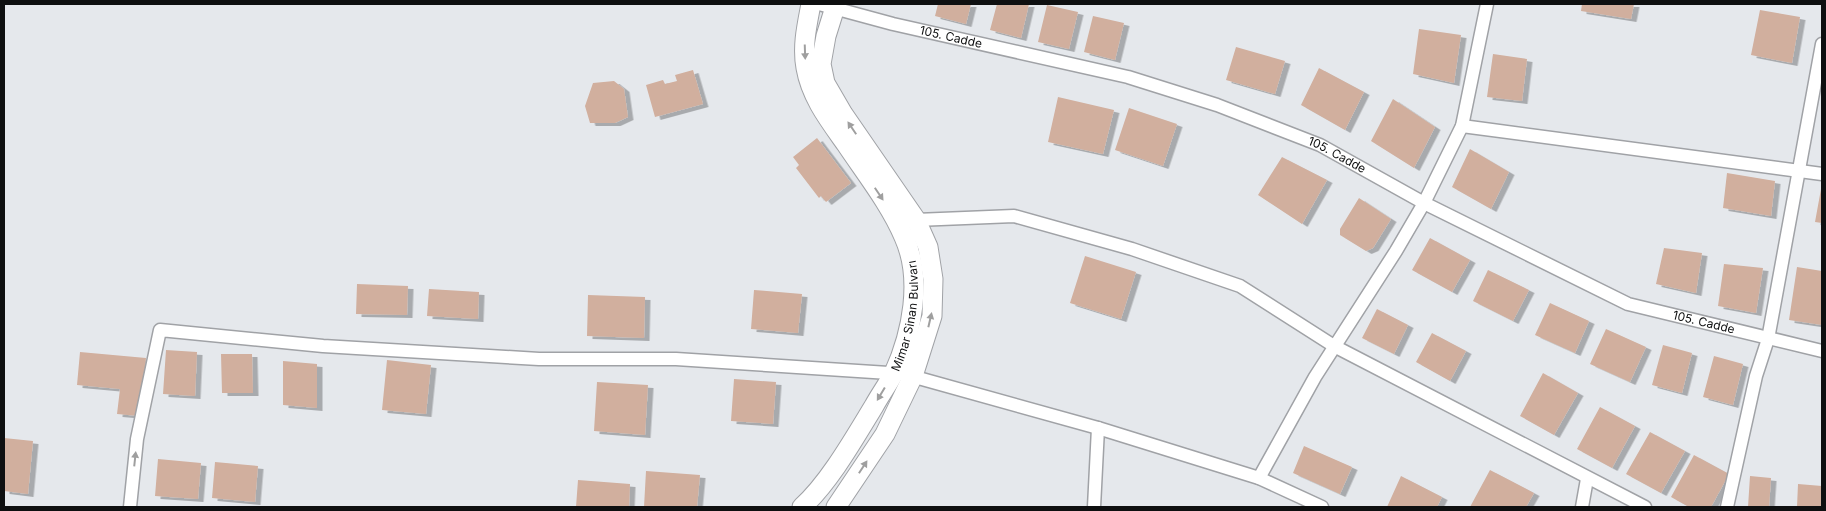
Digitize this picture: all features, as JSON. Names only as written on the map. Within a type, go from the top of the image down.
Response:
[{"type":"main road","name":"Mimar Sinan Bulvarı","points":[[802,507],[813,498],[854,438],[894,373],[910,325],[913,303],[913,266],[905,239],[892,214],[815,100],[806,67],[805,38],[811,4]]},
{"type":"main road","name":"Mimar Sinan Bulvarı","points":[[829,5],[821,64],[826,83],[843,114],[916,220],[928,247],[933,279],[932,316],[913,376],[884,434],[836,507]]},
{"type":"street","points":[[1259,478],[1334,346],[1396,251],[1424,202],[1462,126],[1487,4]]},
{"type":"street","name":"105. Cadde","points":[[829,5],[893,24],[1128,77],[1217,105],[1320,145],[1424,202],[1628,304],[1822,351]]},
{"type":"street","points":[[1726,507],[1756,376],[1768,339],[1797,171],[1822,44]]},
{"type":"street","points":[[1462,126],[1822,174]]},
{"type":"street","points":[[916,220],[1014,216],[1132,249],[1240,286],[1334,346],[1644,507]]},
{"type":"street","points":[[130,507],[137,439],[160,330],[323,346],[539,360],[676,358],[894,373],[913,376],[1098,428],[1259,478],[1322,507]]},
{"type":"street","points":[[1094,507],[1098,428]]},
{"type":"street","points":[[1582,507],[1587,479]]},
{"type":"building","points":[[938,4],[971,4],[966,24],[935,16]]},
{"type":"building","points":[[997,4],[1029,4],[1021,38],[990,30]]},
{"type":"building","points":[[1582,4],[1634,4],[1631,19],[1581,11]]},
{"type":"building","points":[[1047,5],[1078,12],[1069,49],[1038,42]]},
{"type":"building","points":[[1760,10],[1800,17],[1792,63],[1751,55]]},
{"type":"building","points":[[1093,16],[1124,23],[1115,60],[1084,52]]},
{"type":"building","points":[[1419,29],[1461,35],[1454,83],[1413,74]]},
{"type":"building","points":[[1236,47],[1285,61],[1275,94],[1226,80]]},
{"type":"building","points":[[1493,54],[1527,59],[1522,101],[1487,97]]},
{"type":"building","points":[[1319,68],[1364,92],[1345,130],[1301,105]]},
{"type":"building","points":[[693,70],[703,104],[655,117],[646,85],[663,80],[665,84],[677,81],[675,75]]},
{"type":"building","points":[[614,81],[624,89],[628,117],[615,123],[590,123],[585,106],[593,83]]},
{"type":"building","points":[[1058,97],[1114,110],[1103,154],[1048,142]]},
{"type":"building","points":[[1393,99],[1435,127],[1414,168],[1371,141]]},
{"type":"building","points":[[1129,108],[1177,124],[1163,166],[1115,150]]},
{"type":"building","points":[[817,138],[851,183],[826,202],[821,196],[819,198],[796,168],[799,165],[793,157]]},
{"type":"building","points":[[1470,149],[1509,172],[1491,209],[1452,187]]},
{"type":"building","points":[[1282,157],[1327,180],[1302,224],[1258,195]]},
{"type":"building","points":[[1727,173],[1775,181],[1771,216],[1723,208]]},
{"type":"building","points":[[1822,189],[1822,223],[1815,222]]},
{"type":"building","points":[[1359,198],[1391,219],[1373,248],[1366,251],[1340,235],[1340,229]]},
{"type":"building","points":[[1430,238],[1470,260],[1452,292],[1412,270]]},
{"type":"building","points":[[1664,248],[1702,253],[1696,293],[1656,284]]},
{"type":"building","points":[[1085,256],[1136,272],[1121,319],[1070,303]]},
{"type":"building","points":[[1724,264],[1763,268],[1756,313],[1718,306]]},
{"type":"building","points":[[1797,267],[1822,271],[1822,325],[1789,320]]},
{"type":"building","points":[[1488,270],[1529,290],[1513,321],[1473,301]]},
{"type":"building","points":[[357,284],[408,286],[407,315],[356,314]]},
{"type":"building","points":[[429,289],[479,292],[478,319],[427,316]]},
{"type":"building","points":[[754,290],[802,294],[798,333],[751,329]]},
{"type":"building","points":[[588,295],[645,297],[644,338],[587,336]]},
{"type":"building","points":[[1550,303],[1589,321],[1575,353],[1535,335]]},
{"type":"building","points":[[1377,309],[1408,325],[1394,354],[1362,338]]},
{"type":"building","points":[[1606,329],[1646,347],[1630,382],[1590,364]]},
{"type":"building","points":[[1432,333],[1466,351],[1450,381],[1416,362]]},
{"type":"building","points":[[1663,345],[1692,353],[1682,393],[1652,385]]},
{"type":"building","points":[[166,350],[197,352],[195,396],[163,394]]},
{"type":"building","points":[[80,352],[146,358],[140,416],[117,414],[120,389],[77,385]]},
{"type":"building","points":[[221,354],[252,354],[253,393],[222,393]]},
{"type":"building","points":[[1714,356],[1743,364],[1733,405],[1703,397]]},
{"type":"building","points":[[387,360],[431,365],[426,414],[382,410]]},
{"type":"building","points":[[283,361],[317,364],[317,408],[283,405]]},
{"type":"building","points":[[1543,373],[1578,393],[1554,435],[1520,416]]},
{"type":"building","points":[[734,379],[776,382],[773,424],[731,421]]},
{"type":"building","points":[[597,382],[648,385],[645,435],[594,431]]},
{"type":"building","points":[[1600,407],[1635,426],[1612,468],[1577,449]]},
{"type":"building","points":[[1650,432],[1685,451],[1661,493],[1626,474]]},
{"type":"building","points":[[4,438],[33,441],[28,494],[4,491]]},
{"type":"building","points":[[1304,446],[1352,467],[1340,494],[1293,473]]},
{"type":"building","points":[[1694,455],[1729,474],[1711,507],[1689,507],[1671,497]]},
{"type":"building","points":[[158,459],[201,463],[198,499],[155,496]]},
{"type":"building","points":[[215,462],[258,466],[255,502],[212,498]]},
{"type":"building","points":[[1490,470],[1534,493],[1526,507],[1470,507]]},
{"type":"building","points":[[646,471],[700,475],[697,507],[644,507]]},
{"type":"building","points":[[1401,476],[1442,497],[1437,507],[1387,507]]},
{"type":"building","points":[[1750,476],[1771,478],[1769,507],[1748,507]]},
{"type":"building","points":[[578,480],[630,484],[629,507],[576,507]]},
{"type":"building","points":[[1798,484],[1822,486],[1822,507],[1797,507]]}]
